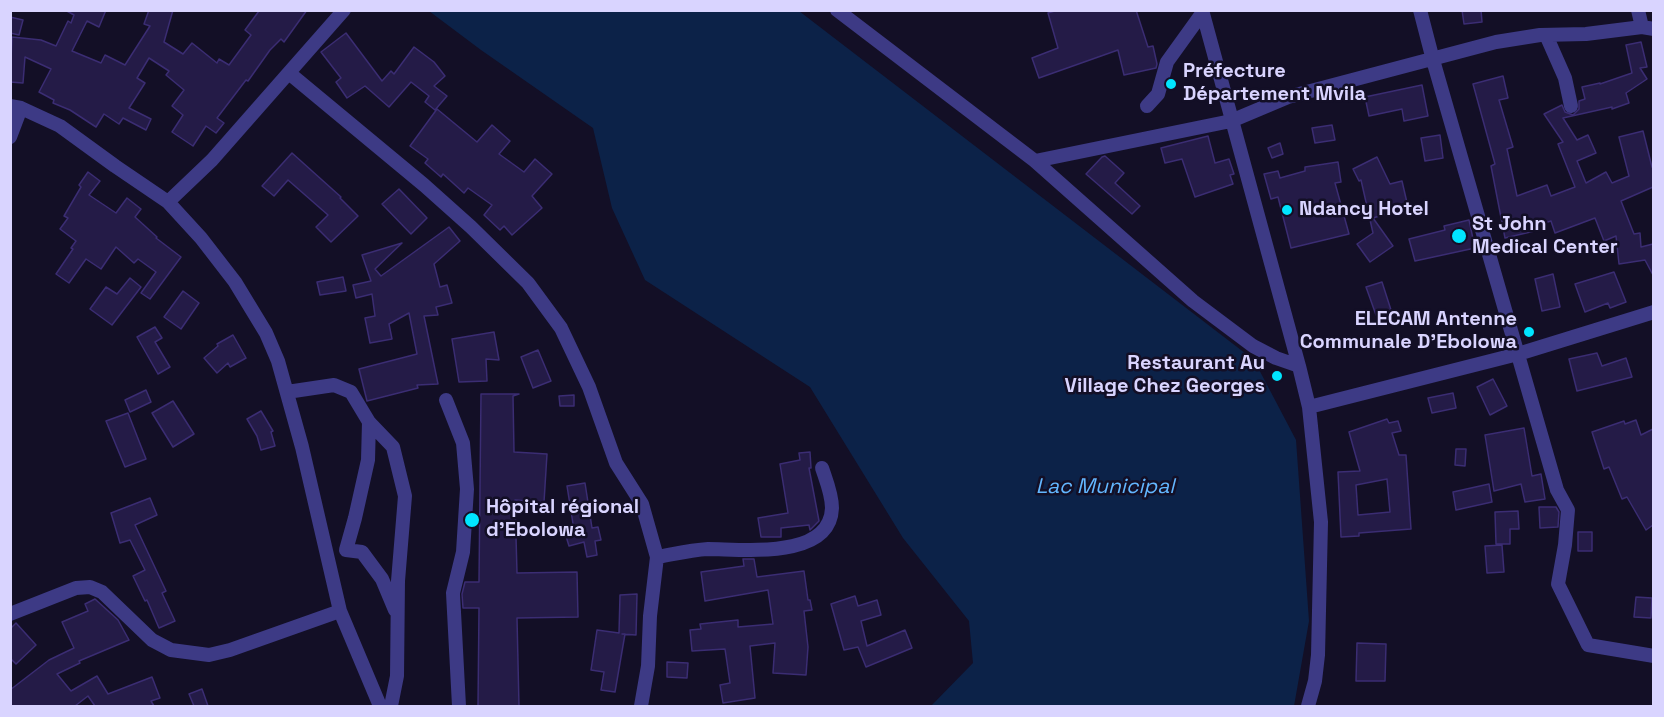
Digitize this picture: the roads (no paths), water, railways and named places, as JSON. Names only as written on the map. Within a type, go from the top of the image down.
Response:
[{"type":"street","points":[[168,202],[212,160],[344,10]]},
{"type":"street","points":[[837,10],[1035,162],[1193,301],[1253,346],[1276,358],[1299,366]]},
{"type":"street","points":[[1420,10],[1432,60],[1557,490],[1568,510],[1558,584],[1588,645],[1653,656]]},
{"type":"street","points":[[1035,162],[1232,121],[1288,97],[1496,42],[1546,35],[1648,28],[1638,10]]},
{"type":"street","points":[[1147,106],[1158,94],[1167,62],[1203,11]]},
{"type":"street","points":[[1203,11],[1309,407],[1321,522],[1318,655],[1315,681],[1308,706]]},
{"type":"street","points":[[1546,35],[1565,78],[1571,106]]},
{"type":"street","points":[[289,73],[471,227],[528,283],[561,328],[589,387],[616,464],[642,504],[657,557],[650,616],[648,666],[641,706]]},
{"type":"street","points":[[10,137],[16,107],[60,126],[168,202],[201,238],[235,282],[266,333],[278,361],[302,447],[340,611],[380,706]]},
{"type":"street","points":[[1309,407],[1518,354],[1653,312]]},
{"type":"street","points":[[287,392],[334,385],[351,392],[369,422],[393,447],[405,496],[398,580],[397,676],[391,706]]},
{"type":"street","points":[[446,400],[463,443],[467,489],[463,552],[453,593],[459,706]]},
{"type":"street","points":[[369,422],[368,460],[346,550],[362,552],[382,579],[398,615]]},
{"type":"street","points":[[657,557],[705,549],[771,550],[816,539],[827,525],[832,508],[822,468]]},
{"type":"street","points":[[10,614],[76,588],[90,587],[102,592],[152,640],[171,650],[209,655],[230,650],[340,611]]},
{"type":"water","name":"Lac Municipal","points":[[429,11],[799,11],[1254,360],[1296,440],[1309,621],[1294,706],[931,706],[973,663],[969,621],[903,538],[810,387],[645,280],[612,208],[593,128]]},
{"type":"place","name":"Préfecture Département Mvila","points":[[1171,84]]},
{"type":"place","name":"Ndancy Hotel","points":[[1287,210]]},
{"type":"place","name":"St John Medical Center","points":[[1459,236]]},
{"type":"place","name":"ELECAM Antenne Communale D’Ebolowa","points":[[1529,332]]},
{"type":"place","name":"Restaurant Au Village Chez Georges","points":[[1277,376]]},
{"type":"place","name":"Hôpital régional d'Ebolowa","points":[[472,520]]}]
